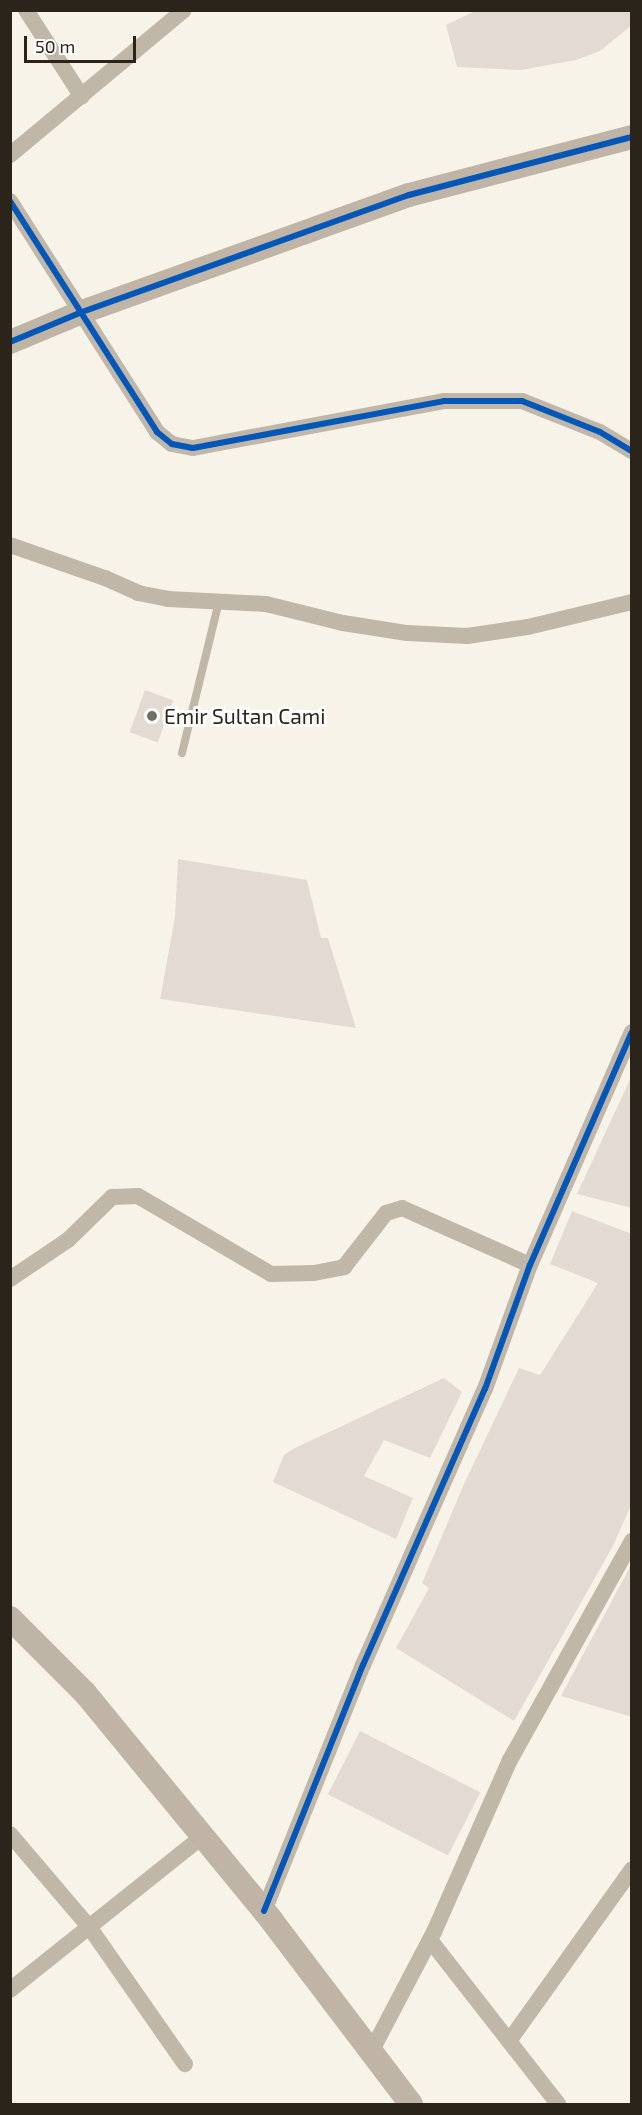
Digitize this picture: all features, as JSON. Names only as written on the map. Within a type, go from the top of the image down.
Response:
[{"type":"street","points":[[26,10],[82,97]]},
{"type":"street","points":[[10,155],[184,10]]},
{"type":"street","points":[[10,342],[82,312],[409,195],[632,137]]},
{"type":"street","points":[[10,201],[157,432],[172,444],[193,448],[444,401],[522,401],[600,432],[632,451]]},
{"type":"street","points":[[10,545],[72,566],[138,593],[168,599],[266,604],[343,623],[407,633],[467,636],[528,627],[632,602]]},
{"type":"street","points":[[264,1911],[363,1665],[485,1389],[530,1265],[632,1032]]},
{"type":"street","points":[[10,1279],[68,1240],[112,1197],[138,1196],[271,1274],[314,1273],[344,1267],[386,1213],[402,1208],[530,1265]]},
{"type":"street","points":[[371,2052],[430,1940],[510,1760],[632,1541]]},
{"type":"street","points":[[10,1618],[85,1693],[264,1911],[411,2104]]},
{"type":"street","points":[[10,1834],[90,1928],[185,2064]]},
{"type":"street","points":[[10,1990],[202,1836]]},
{"type":"street","points":[[509,2041],[632,1869]]},
{"type":"street","points":[[430,1940],[558,2104]]},
{"type":"lane","points":[[182,753],[219,601]]},
{"type":"building","points":[[477,10],[632,10],[632,25],[600,51],[576,60],[521,70],[457,67],[446,25]]},
{"type":"building","name":"Emir Sultan Cami","points":[[145,690],[173,700],[158,743],[130,732]]},
{"type":"building","points":[[178,859],[307,880],[321,938],[328,938],[356,1028],[160,999],[175,917]]},
{"type":"building","points":[[632,1075],[632,1208],[577,1194]]},
{"type":"building","points":[[572,1211],[632,1234],[632,1503],[613,1546],[514,1721],[396,1648],[429,1588],[422,1583],[464,1484],[519,1368],[540,1375],[598,1283],[550,1264]]},
{"type":"building","points":[[444,1378],[462,1392],[430,1458],[384,1440],[364,1476],[413,1498],[396,1539],[273,1482],[284,1455],[293,1449]]},
{"type":"building","points":[[632,1563],[632,1717],[561,1696]]},
{"type":"building","points":[[360,1731],[480,1792],[448,1856],[328,1794]]},
{"type":"cycle path","points":[[10,342],[82,312],[409,195],[632,137]]},
{"type":"cycle path","points":[[10,201],[157,432],[172,444],[193,448],[444,401],[522,401],[600,432],[632,451]]},
{"type":"cycle path","points":[[264,1911],[363,1665],[485,1389],[530,1265],[632,1032]]},
{"type":"place","name":"Emir Sultan Cami","points":[[152,716]]}]
